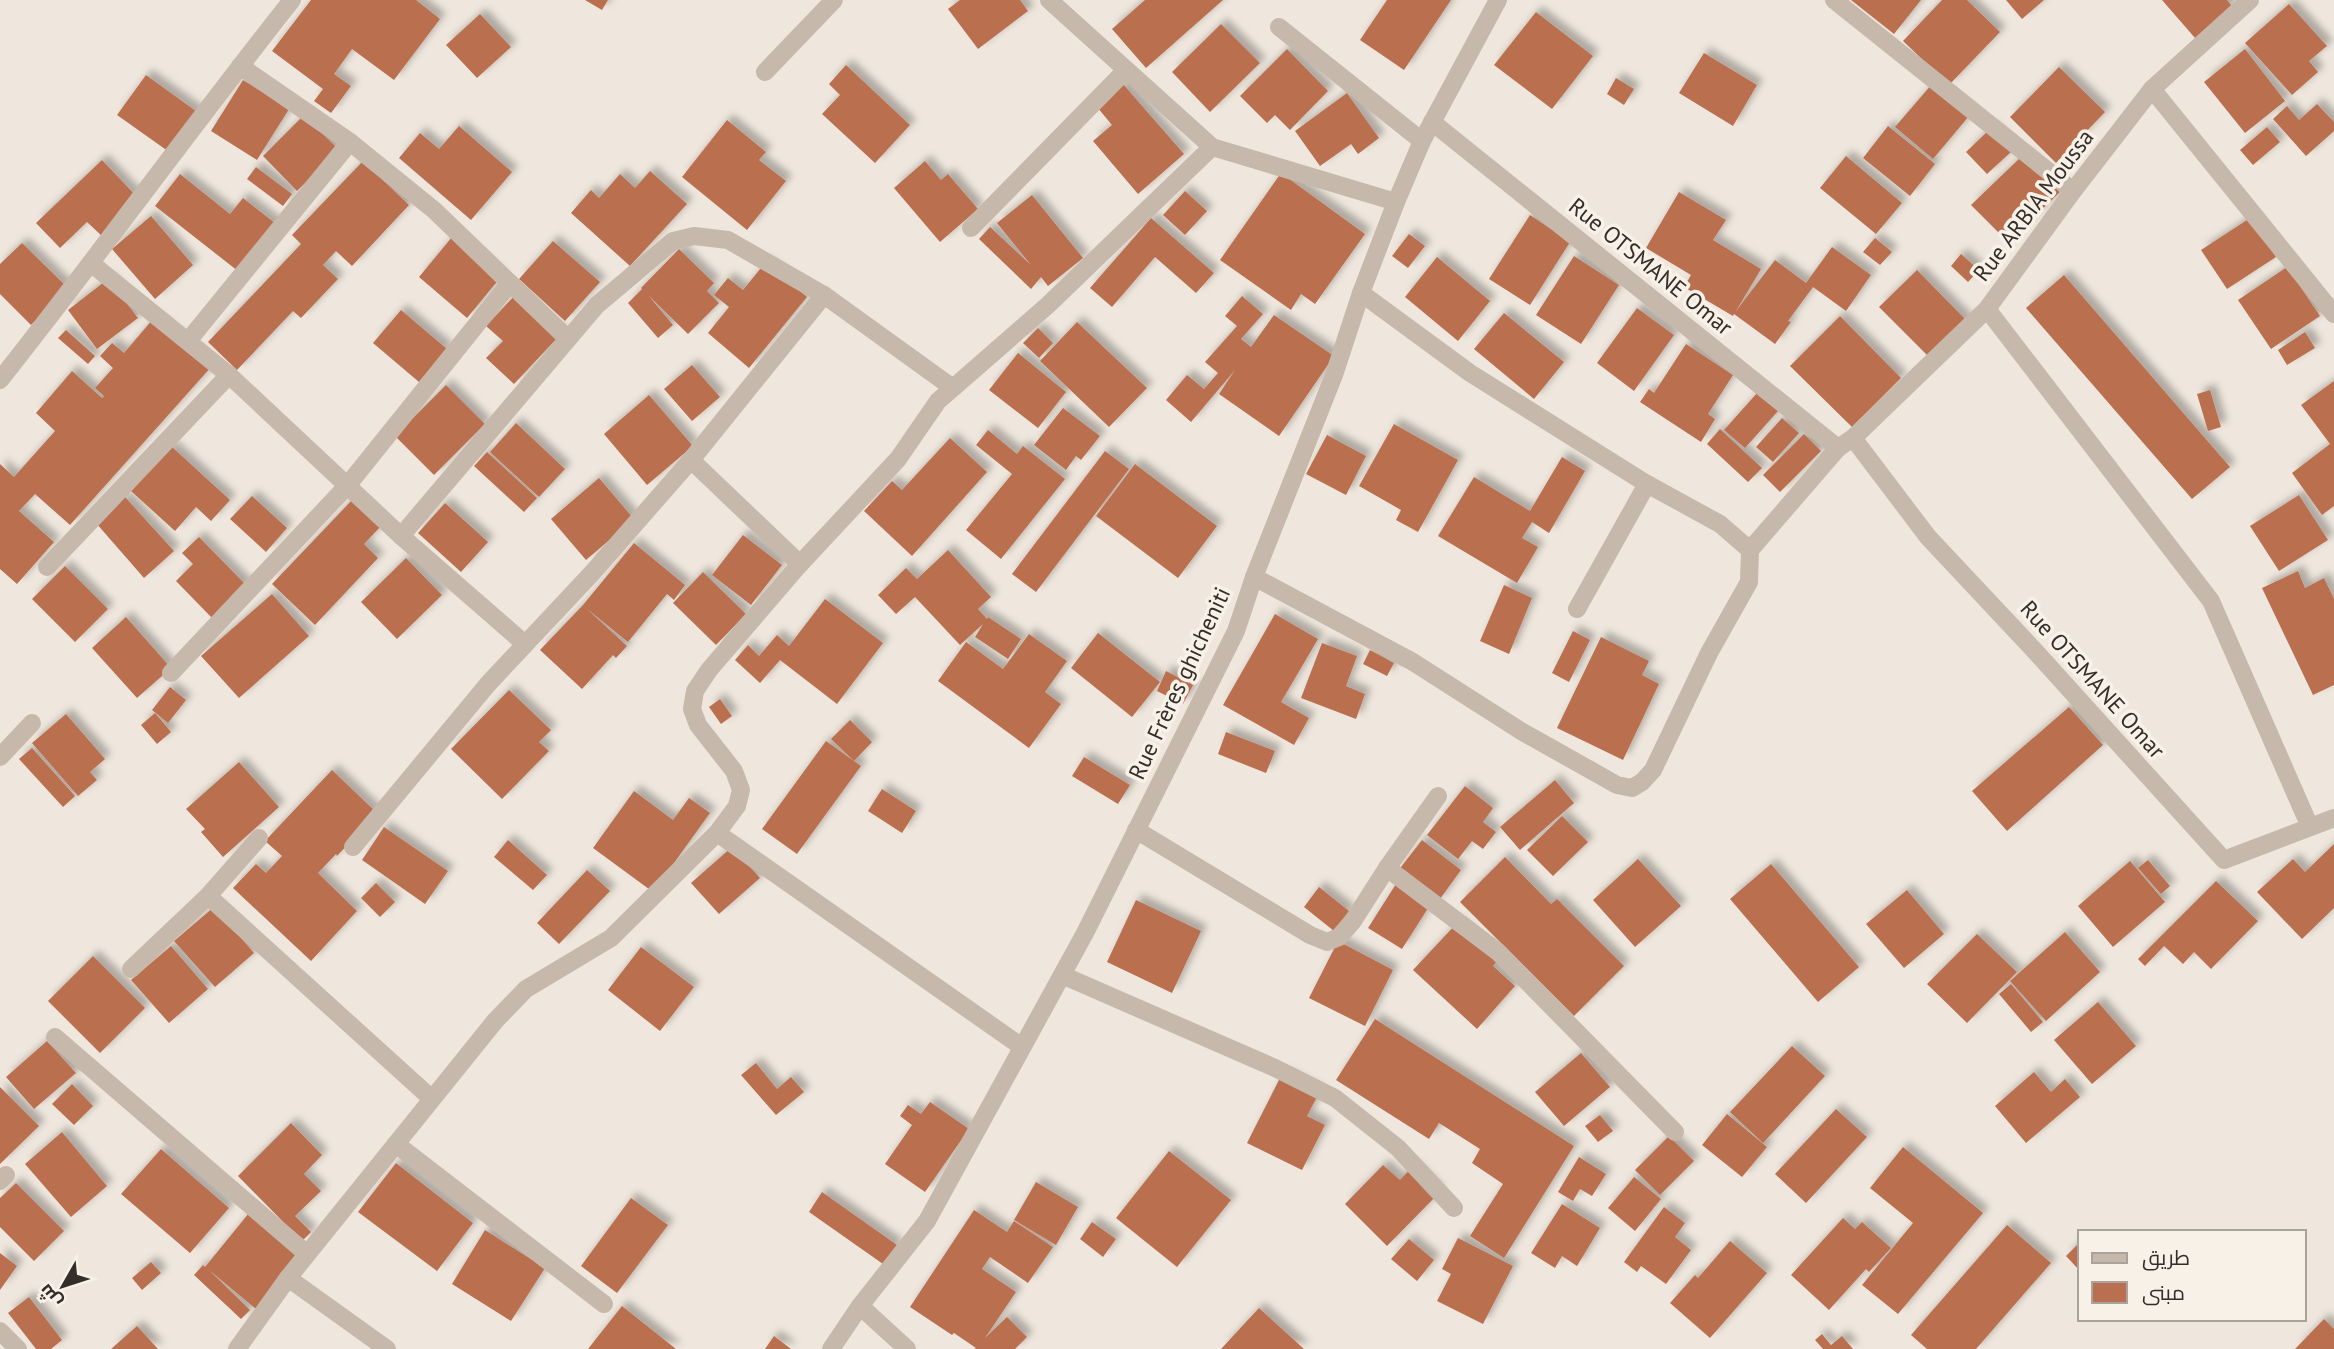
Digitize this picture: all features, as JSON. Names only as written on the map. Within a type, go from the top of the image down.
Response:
[{"type":"street","points":[[0,380],[92,264],[292,0]]},
{"type":"street","points":[[765,72],[834,0]]},
{"type":"street","points":[[1049,0],[1212,147],[1396,202]]},
{"type":"street","name":"Rue Frères ghicheniti","points":[[831,1349],[860,1306],[927,1221],[1062,975],[1236,631],[1254,577],[1334,375],[1361,293],[1396,202],[1422,141],[1498,0]]},
{"type":"street","points":[[1834,0],[2073,191]]},
{"type":"street","name":"Rue ARBIA Moussa","points":[[1750,550],[1846,443],[1987,309],[2152,89],[2250,0]]},
{"type":"street","points":[[1279,27],[1422,141]]},
{"type":"street","points":[[240,66],[350,142],[434,210],[568,338]]},
{"type":"street","points":[[971,228],[1126,70]]},
{"type":"street","points":[[2152,89],[2334,314]]},
{"type":"street","name":"Rue OTSMANE Omar","points":[[1432,122],[1846,443],[1928,537],[2224,860],[2334,818]]},
{"type":"street","points":[[188,341],[350,142]]},
{"type":"street","points":[[237,1349],[288,1278],[495,1021],[526,989],[611,939],[717,833],[737,806],[741,790],[734,771],[698,724],[692,709],[695,691],[709,670],[800,564],[898,459],[938,401],[1048,305],[1212,147]]},
{"type":"street","points":[[401,536],[597,305],[673,241],[694,236],[728,240],[824,295],[953,388]]},
{"type":"street","points":[[92,264],[229,375],[401,536],[525,644]]},
{"type":"street","points":[[171,673],[347,486],[510,283]]},
{"type":"street","points":[[1254,577],[1413,662],[1521,731],[1617,785],[1632,788],[1653,770],[1709,653],[1749,582],[1750,550],[1720,524],[1647,484],[1470,373],[1361,293]]},
{"type":"street","points":[[353,847],[488,684],[593,572],[691,460],[824,295]]},
{"type":"street","points":[[1987,309],[2211,601],[2310,827]]},
{"type":"street","points":[[47,567],[229,375]]},
{"type":"street","points":[[691,460],[800,564]]},
{"type":"street","points":[[1577,609],[1647,484]]},
{"type":"street","points":[[0,757],[32,723]]},
{"type":"street","points":[[1136,830],[1310,935],[1327,942],[1339,937],[1353,921],[1438,796]]},
{"type":"street","points":[[717,833],[1022,1047]]},
{"type":"street","points":[[131,969],[208,896],[259,838]]},
{"type":"street","points":[[1387,868],[1498,952],[1675,1132]]},
{"type":"street","points":[[208,896],[432,1099]]},
{"type":"street","points":[[1062,975],[1275,1068],[1335,1098],[1398,1148],[1454,1208]]},
{"type":"street","points":[[55,1037],[307,1254]]},
{"type":"street","points":[[396,1144],[604,1304]]},
{"type":"street","points":[[288,1278],[387,1349]]},
{"type":"street","points":[[860,1306],[907,1349]]},
{"type":"street","points":[[0,1331],[18,1349]]},
{"type":"building","points":[[311,0],[416,0],[440,19],[394,80],[352,49],[334,74],[351,86],[331,113],[314,101],[323,89],[272,51]]},
{"type":"building","points":[[585,0],[608,0],[602,10]]},
{"type":"building","points":[[960,0],[1020,0],[1028,11],[978,49],[948,9]]},
{"type":"building","points":[[1145,0],[1223,0],[1146,68],[1112,29]]},
{"type":"building","points":[[1387,0],[1451,0],[1404,70],[1360,40]]},
{"type":"building","points":[[1851,0],[1921,0],[1894,34]]},
{"type":"building","points":[[1942,0],[1967,0],[2000,32],[1949,85],[1903,41]]},
{"type":"building","points":[[2006,0],[2044,0],[2022,19]]},
{"type":"building","points":[[2162,0],[2227,0],[2232,6],[2195,38]]},
{"type":"building","points":[[2289,4],[2327,46],[2309,61],[2318,72],[2292,95],[2245,43]]},
{"type":"building","points":[[1536,12],[1593,56],[1552,109],[1494,65]]},
{"type":"building","points":[[480,14],[511,47],[477,78],[446,45]]},
{"type":"building","points":[[1221,24],[1260,63],[1210,112],[1172,72]]},
{"type":"building","points":[[1287,49],[1328,91],[1290,130],[1275,115],[1267,123],[1240,96]]},
{"type":"building","points":[[2245,49],[2285,101],[2245,133],[2204,82]]},
{"type":"building","points":[[1704,53],[1757,85],[1733,126],[1679,93]]},
{"type":"building","points":[[846,65],[910,125],[875,163],[822,114],[840,95],[829,84]]},
{"type":"building","points":[[2059,67],[2105,112],[2056,163],[2010,117]]},
{"type":"building","points":[[146,75],[200,114],[172,154],[117,115]]},
{"type":"building","points":[[1616,78],[1634,89],[1624,105],[1607,94]]},
{"type":"building","points":[[243,80],[289,109],[257,160],[211,131]]},
{"type":"building","points":[[1123,84],[1184,154],[1138,194],[1093,141],[1112,125],[1097,107]]},
{"type":"building","points":[[1932,84],[1969,116],[1933,159],[1895,127]]},
{"type":"building","points":[[1347,93],[1379,138],[1358,154],[1351,144],[1320,166],[1295,131]]},
{"type":"building","points":[[2317,104],[2334,122],[2334,131],[2306,156],[2273,119],[2287,106],[2299,120]]},
{"type":"building","points":[[304,115],[339,150],[297,191],[263,156]]},
{"type":"building","points":[[727,120],[766,152],[759,160],[786,181],[747,230],[682,177]]},
{"type":"building","points":[[459,126],[512,172],[471,220],[399,158],[420,133],[439,149]]},
{"type":"building","points":[[1888,126],[1935,164],[1910,196],[1863,158]]},
{"type":"building","points":[[2267,127],[2280,142],[2253,165],[2240,150]]},
{"type":"building","points":[[1991,128],[2012,151],[1987,174],[1966,152]]},
{"type":"building","points":[[2023,155],[2060,192],[2008,242],[1971,205]]},
{"type":"building","points":[[1846,156],[1902,203],[1876,234],[1820,188]]},
{"type":"building","points":[[102,160],[141,201],[103,237],[87,222],[60,248],[36,223]]},
{"type":"building","points":[[363,161],[409,205],[352,266],[336,251],[323,265],[338,279],[301,318],[293,311],[237,370],[208,342],[301,244],[292,235]]},
{"type":"building","points":[[925,161],[941,180],[948,174],[978,209],[940,242],[894,188]]},
{"type":"building","points":[[256,167],[292,194],[283,206],[247,179]]},
{"type":"building","points":[[650,171],[687,204],[630,266],[571,213],[591,190],[599,198],[620,174],[635,188]]},
{"type":"building","points":[[1281,173],[1365,234],[1315,304],[1301,294],[1291,310],[1220,260]]},
{"type":"building","points":[[180,174],[230,214],[243,198],[280,227],[243,275],[155,206]]},
{"type":"building","points":[[1185,191],[1207,211],[1185,235],[1163,215]]},
{"type":"building","points":[[1679,192],[1726,220],[1713,240],[1761,269],[1736,311],[1775,260],[1806,283],[1832,247],[1871,275],[1846,311],[1813,287],[1775,344],[1734,314],[1733,316],[1684,287],[1691,275],[1646,248]]},
{"type":"building","points":[[1032,195],[1083,258],[1048,286],[1041,277],[1031,289],[979,239],[990,227],[1031,265],[997,223]]},
{"type":"building","points":[[1530,215],[1570,242],[1530,305],[1489,279]]},
{"type":"building","points":[[151,216],[193,265],[155,299],[112,249]]},
{"type":"building","points":[[1151,218],[1214,273],[1196,293],[1155,257],[1112,307],[1090,288]]},
{"type":"building","points":[[2250,218],[2276,257],[2227,289],[2201,250]]},
{"type":"building","points":[[1409,234],[1425,246],[1408,268],[1392,256]]},
{"type":"building","points":[[452,237],[500,278],[467,318],[419,277]]},
{"type":"building","points":[[1875,238],[1892,252],[1880,265],[1863,252]]},
{"type":"building","points":[[553,241],[600,282],[565,321],[519,279]]},
{"type":"building","points":[[22,243],[68,288],[31,325],[0,294],[0,264]]},
{"type":"building","points":[[679,249],[714,283],[707,291],[719,303],[688,334],[648,295],[673,325],[658,338],[628,303]]},
{"type":"building","points":[[1961,254],[1979,270],[1968,282],[1951,266]]},
{"type":"building","points":[[1574,256],[1619,285],[1581,344],[1536,315]]},
{"type":"building","points":[[1437,257],[1490,301],[1458,341],[1405,297]]},
{"type":"building","points":[[765,263],[807,297],[749,368],[708,333],[729,307],[714,295],[728,278],[743,290]]},
{"type":"building","points":[[2287,267],[2320,316],[2271,349],[2238,300]]},
{"type":"building","points":[[1917,270],[1968,322],[1930,358],[1879,307]]},
{"type":"building","points":[[2064,275],[2230,467],[2192,499],[2026,308]]},
{"type":"building","points":[[108,279],[138,318],[97,349],[68,310]]},
{"type":"building","points":[[517,293],[561,334],[514,384],[486,358],[503,341],[486,326]]},
{"type":"building","points":[[1242,296],[1263,314],[1241,339],[1251,347],[1274,315],[1334,356],[1279,436],[1219,394],[1235,370],[1191,422],[1166,400],[1187,375],[1204,389],[1218,373],[1205,362],[1237,326],[1225,316]]},
{"type":"building","points":[[1637,308],[1674,335],[1634,391],[1597,363]]},
{"type":"building","points":[[401,310],[447,349],[419,382],[373,343]]},
{"type":"building","points":[[1504,313],[1564,362],[1534,399],[1474,349]]},
{"type":"building","points":[[1840,316],[1901,378],[1852,427],[1790,366]]},
{"type":"building","points":[[153,319],[212,366],[70,525],[35,494],[19,511],[54,542],[17,584],[0,569],[0,464],[14,477],[55,431],[36,413],[72,371],[102,398],[104,396],[95,388],[113,368],[100,356],[112,343],[124,353]]},
{"type":"building","points":[[1077,322],[1147,388],[1109,427],[1040,361]]},
{"type":"building","points":[[1038,328],[1053,343],[1039,358],[1023,343]]},
{"type":"building","points":[[66,330],[95,356],[88,364],[58,338]]},
{"type":"building","points":[[2305,332],[2315,348],[2287,365],[2278,350]]},
{"type":"building","points":[[1686,344],[1733,375],[1708,414],[1715,419],[1701,442],[1640,402],[1649,389],[1654,393]]},
{"type":"building","points":[[1018,353],[1066,392],[1038,428],[989,390]]},
{"type":"building","points":[[692,365],[720,397],[692,421],[664,389]]},
{"type":"building","points":[[2334,381],[2334,506],[2322,515],[2292,473],[2330,444],[2301,405]]},
{"type":"building","points":[[446,385],[485,424],[434,475],[395,436]]},
{"type":"building","points":[[2210,390],[2221,427],[2208,431],[2197,394]]},
{"type":"building","points":[[1758,392],[1778,411],[1745,448],[1724,430]]},
{"type":"building","points":[[649,395],[693,446],[647,485],[604,434]]},
{"type":"building","points":[[1063,408],[1100,436],[1081,460],[1076,456],[1066,470],[1034,445]]},
{"type":"building","points":[[1782,418],[1799,433],[1773,462],[1756,447]]},
{"type":"building","points":[[516,423],[565,469],[539,497],[490,452]]},
{"type":"building","points":[[1394,424],[1458,460],[1418,532],[1396,520],[1401,510],[1359,486]]},
{"type":"building","points":[[1720,429],[1762,468],[1748,482],[1707,444]]},
{"type":"building","points":[[988,430],[1017,454],[1023,446],[1065,479],[1001,559],[966,530],[1012,474],[976,445]]},
{"type":"building","points":[[1804,434],[1821,451],[1780,492],[1763,475]]},
{"type":"building","points":[[1327,435],[1366,456],[1346,495],[1306,474]]},
{"type":"building","points":[[950,438],[987,472],[912,556],[864,511],[892,481],[902,490]]},
{"type":"building","points":[[171,446],[230,500],[211,521],[196,507],[175,531],[131,491]]},
{"type":"building","points":[[1105,451],[1129,469],[1036,592],[1012,574]]},
{"type":"building","points":[[487,452],[537,498],[524,512],[474,466]]},
{"type":"building","points":[[1562,457],[1585,471],[1549,533],[1532,522],[1522,538],[1538,547],[1517,583],[1438,536],[1474,477],[1530,511]]},
{"type":"building","points":[[1135,464],[1217,526],[1178,578],[1096,516]]},
{"type":"building","points":[[599,478],[634,519],[586,560],[551,519]]},
{"type":"building","points":[[2299,495],[2328,540],[2279,571],[2250,526]]},
{"type":"building","points":[[252,496],[287,528],[266,552],[230,519]]},
{"type":"building","points":[[125,497],[174,551],[144,578],[96,523]]},
{"type":"building","points":[[353,499],[381,526],[364,544],[378,558],[315,625],[272,584]]},
{"type":"building","points":[[445,503],[488,542],[461,572],[418,533]]},
{"type":"building","points":[[743,535],[782,565],[751,605],[712,575]]},
{"type":"building","points":[[199,537],[247,586],[213,619],[176,581],[193,564],[182,553]]},
{"type":"building","points":[[634,543],[685,585],[674,600],[667,594],[628,642],[586,608],[627,646],[616,658],[613,655],[582,689],[540,650],[583,605]]},
{"type":"building","points":[[948,550],[991,597],[978,609],[987,619],[988,617],[1021,639],[1008,659],[975,637],[983,624],[960,645],[915,597],[896,614],[878,595],[906,568],[917,579]]},
{"type":"building","points":[[406,558],[442,595],[397,639],[361,602]]},
{"type":"building","points":[[65,566],[108,609],[75,642],[32,599]]},
{"type":"building","points":[[2298,571],[2305,588],[2324,578],[2334,599],[2334,685],[2313,695],[2262,588]]},
{"type":"building","points":[[703,572],[746,614],[716,645],[673,603]]},
{"type":"building","points":[[1504,585],[1532,598],[1509,654],[1480,641]]},
{"type":"building","points":[[272,594],[309,636],[239,698],[201,656]]},
{"type":"building","points":[[825,599],[883,643],[837,704],[780,660],[760,683],[735,660],[748,645],[759,656],[777,635],[789,646]]},
{"type":"building","points":[[1275,614],[1318,639],[1281,702],[1309,718],[1294,745],[1223,705]]},
{"type":"building","points":[[126,617],[171,668],[137,698],[92,648]]},
{"type":"building","points":[[1573,631],[1590,640],[1569,682],[1552,673]]},
{"type":"building","points":[[1098,633],[1160,682],[1132,717],[1071,668]]},
{"type":"building","points":[[1029,634],[1067,661],[1045,692],[1061,704],[1029,748],[938,681],[966,642],[1003,669]]},
{"type":"building","points":[[1601,637],[1649,661],[1642,675],[1659,684],[1623,760],[1557,728]]},
{"type":"building","points":[[1322,643],[1357,656],[1346,686],[1365,694],[1356,719],[1301,698]]},
{"type":"building","points":[[1370,650],[1394,663],[1387,676],[1363,664]]},
{"type":"building","points":[[1166,671],[1193,685],[1183,704],[1157,691]]},
{"type":"building","points":[[170,687],[186,700],[168,723],[152,710]]},
{"type":"building","points":[[509,690],[551,730],[539,742],[549,751],[502,799],[451,749]]},
{"type":"building","points":[[720,699],[732,716],[721,724],[709,707]]},
{"type":"building","points":[[2069,707],[2103,745],[2007,831],[1972,791]]},
{"type":"building","points":[[155,713],[171,732],[157,744],[141,725]]},
{"type":"building","points":[[66,714],[105,759],[90,772],[97,780],[78,796],[32,743]]},
{"type":"building","points":[[850,720],[872,742],[854,761],[831,739]]},
{"type":"building","points":[[1226,732],[1275,751],[1266,773],[1218,754]]},
{"type":"building","points":[[826,741],[861,766],[797,854],[762,829]]},
{"type":"building","points":[[32,748],[75,796],[63,807],[19,759]]},
{"type":"building","points":[[1084,757],[1130,785],[1118,804],[1072,776]]},
{"type":"building","points":[[239,762],[279,807],[223,857],[201,832],[205,829],[186,809]]},
{"type":"building","points":[[332,770],[377,813],[318,873],[357,911],[311,961],[233,888],[256,864],[266,873],[282,856],[265,841]]},
{"type":"building","points":[[1555,780],[1574,803],[1520,850],[1500,827]]},
{"type":"building","points":[[1465,786],[1493,808],[1483,822],[1496,832],[1483,849],[1472,841],[1458,859],[1427,835]]},
{"type":"building","points":[[882,789],[916,811],[902,833],[868,811]]},
{"type":"building","points":[[634,791],[673,820],[689,798],[710,813],[653,892],[593,848]]},
{"type":"building","points":[[1562,816],[1588,842],[1553,876],[1527,850]]},
{"type":"building","points":[[384,827],[448,871],[425,904],[362,860]]},
{"type":"building","points":[[508,840],[547,875],[533,890],[494,857]]},
{"type":"building","points":[[1422,840],[1461,870],[1437,903],[1397,872]]},
{"type":"building","points":[[2334,844],[2334,908],[2302,939],[2257,892],[2293,859],[2305,872]]},
{"type":"building","points":[[732,847],[760,878],[719,914],[691,883]]},
{"type":"building","points":[[1505,857],[1551,904],[1557,899],[1624,966],[1574,1016],[1460,902]]},
{"type":"building","points":[[1638,859],[1681,906],[1635,947],[1593,900]]},
{"type":"building","points":[[2148,860],[2170,886],[2161,894],[2138,868]]},
{"type":"building","points":[[2130,861],[2165,902],[2113,947],[2078,906]]},
{"type":"building","points":[[1771,864],[1859,967],[1818,1002],[1730,899]]},
{"type":"building","points":[[587,870],[610,891],[559,944],[537,923]]},
{"type":"building","points":[[2216,881],[2258,921],[2211,969],[2194,952],[2183,964],[2164,946],[2145,966],[2138,959]]},
{"type":"building","points":[[376,883],[395,902],[380,917],[361,898]]},
{"type":"building","points":[[1396,884],[1430,905],[1402,949],[1368,928]]},
{"type":"building","points":[[1319,887],[1349,911],[1334,931],[1304,907]]},
{"type":"building","points":[[1907,890],[1944,934],[1904,968],[1866,924]]},
{"type":"building","points":[[1136,900],[1201,931],[1172,993],[1107,962]]},
{"type":"building","points":[[214,907],[254,953],[215,987],[174,941]]},
{"type":"building","points":[[1457,923],[1498,960],[1493,966],[1515,986],[1477,1029],[1413,970]]},
{"type":"building","points":[[2065,932],[2100,972],[2046,1021],[2010,981]]},
{"type":"building","points":[[1977,934],[2017,972],[1967,1023],[1927,984]]},
{"type":"building","points":[[1338,941],[1393,970],[1365,1026],[1309,998]]},
{"type":"building","points":[[171,946],[208,989],[169,1023],[131,980]]},
{"type":"building","points":[[641,947],[694,987],[660,1031],[608,990]]},
{"type":"building","points":[[93,956],[145,1008],[100,1053],[48,1001]]},
{"type":"building","points":[[2011,984],[2043,1022],[2031,1032],[1999,994]]},
{"type":"building","points":[[2098,1002],[2136,1046],[2092,1084],[2054,1040]]},
{"type":"building","points":[[1375,1019],[1574,1146],[1504,1258],[1470,1236],[1503,1184],[1472,1163],[1480,1149],[1439,1123],[1429,1139],[1336,1080]]},
{"type":"building","points":[[47,1041],[76,1073],[34,1109],[6,1077]]},
{"type":"building","points":[[1792,1046],[1825,1076],[1763,1143],[1730,1112]]},
{"type":"building","points":[[1581,1053],[1610,1087],[1564,1126],[1535,1092]]},
{"type":"building","points":[[756,1063],[777,1089],[791,1077],[804,1092],[776,1115],[741,1075]]},
{"type":"building","points":[[2034,1072],[2051,1092],[2065,1079],[2080,1097],[2026,1143],[1995,1106]]},
{"type":"building","points":[[1282,1074],[1319,1093],[1307,1116],[1325,1125],[1302,1170],[1247,1143]]},
{"type":"building","points":[[72,1084],[93,1106],[74,1125],[52,1104]]},
{"type":"building","points":[[0,1087],[39,1126],[0,1164]]},
{"type":"building","points":[[930,1102],[969,1129],[925,1192],[885,1164],[912,1125],[900,1116],[908,1105],[921,1114]]},
{"type":"building","points":[[1836,1109],[1867,1137],[1806,1203],[1775,1174]]},
{"type":"building","points":[[1727,1114],[1767,1147],[1742,1177],[1702,1145]]},
{"type":"building","points":[[1600,1115],[1613,1131],[1598,1142],[1585,1126]]},
{"type":"building","points":[[291,1123],[322,1155],[304,1174],[321,1191],[295,1216],[311,1232],[302,1241],[238,1176]]},
{"type":"building","points":[[62,1132],[107,1186],[71,1217],[25,1164]]},
{"type":"building","points":[[1669,1136],[1694,1161],[1660,1195],[1635,1170]]},
{"type":"building","points":[[1903,1147],[1983,1213],[1898,1314],[1862,1285],[1913,1223],[1870,1188]]},
{"type":"building","points":[[161,1149],[229,1208],[190,1253],[121,1194]]},
{"type":"building","points":[[1169,1151],[1231,1200],[1177,1267],[1116,1218]]},
{"type":"building","points":[[1579,1157],[1606,1174],[1592,1196],[1580,1189],[1573,1201],[1558,1192]]},
{"type":"building","points":[[396,1163],[473,1223],[437,1271],[358,1212]]},
{"type":"building","points":[[1383,1165],[1400,1180],[1412,1167],[1439,1193],[1387,1246],[1345,1204]]},
{"type":"building","points":[[1634,1177],[1661,1199],[1635,1231],[1608,1208]]},
{"type":"building","points":[[1036,1182],[1078,1207],[1056,1245],[1014,1220]]},
{"type":"building","points":[[16,1183],[64,1231],[34,1261],[0,1227],[0,1198]]},
{"type":"building","points":[[822,1192],[897,1245],[883,1264],[809,1212]]},
{"type":"building","points":[[631,1198],[668,1225],[617,1293],[581,1266]]},
{"type":"building","points":[[1562,1204],[1600,1228],[1577,1266],[1562,1256],[1555,1268],[1531,1253]]},
{"type":"building","points":[[1664,1207],[1685,1223],[1675,1237],[1691,1250],[1666,1284],[1641,1266],[1637,1272],[1624,1262]]},
{"type":"building","points":[[974,1210],[1007,1232],[1014,1221],[1053,1247],[1028,1283],[990,1257],[982,1269],[1016,1292],[985,1338],[1007,1317],[1027,1337],[1015,1349],[974,1349],[976,1348],[954,1333],[952,1335],[910,1307]]},
{"type":"building","points":[[249,1213],[300,1254],[256,1309],[209,1270],[250,1310],[241,1319],[194,1275],[203,1265],[205,1267]]},
{"type":"building","points":[[1843,1218],[1855,1229],[1862,1222],[1891,1248],[1869,1272],[1866,1269],[1829,1310],[1791,1275]]},
{"type":"building","points":[[1092,1222],[1116,1239],[1103,1257],[1080,1239]]},
{"type":"building","points":[[2007,1225],[2051,1263],[1976,1349],[1927,1349],[1911,1335]]},
{"type":"building","points":[[485,1230],[545,1268],[511,1321],[452,1284]]},
{"type":"building","points":[[1458,1238],[1513,1266],[1483,1324],[1437,1301],[1451,1274],[1442,1269]]},
{"type":"building","points":[[1409,1239],[1434,1260],[1417,1281],[1391,1259]]},
{"type":"building","points":[[1730,1241],[1767,1273],[1710,1338],[1670,1303],[1695,1275],[1698,1278]]},
{"type":"building","points":[[2078,1244],[2078,1269],[2066,1256]]},
{"type":"building","points":[[0,1253],[17,1266],[0,1290]]},
{"type":"building","points":[[151,1262],[161,1273],[142,1290],[132,1278]]},
{"type":"building","points":[[29,1297],[62,1340],[51,1349],[36,1349],[8,1313]]},
{"type":"building","points":[[622,1306],[676,1349],[588,1349]]},
{"type":"building","points":[[1259,1308],[1304,1349],[1221,1349]]},
{"type":"building","points":[[2324,1319],[2334,1329],[2334,1349],[2295,1349]]},
{"type":"building","points":[[137,1326],[158,1349],[111,1349]]},
{"type":"building","points":[[1822,1334],[1831,1345],[1842,1336],[1853,1349],[1823,1349],[1815,1340]]},
{"type":"building","points":[[774,1336],[791,1349],[765,1349]]}]
